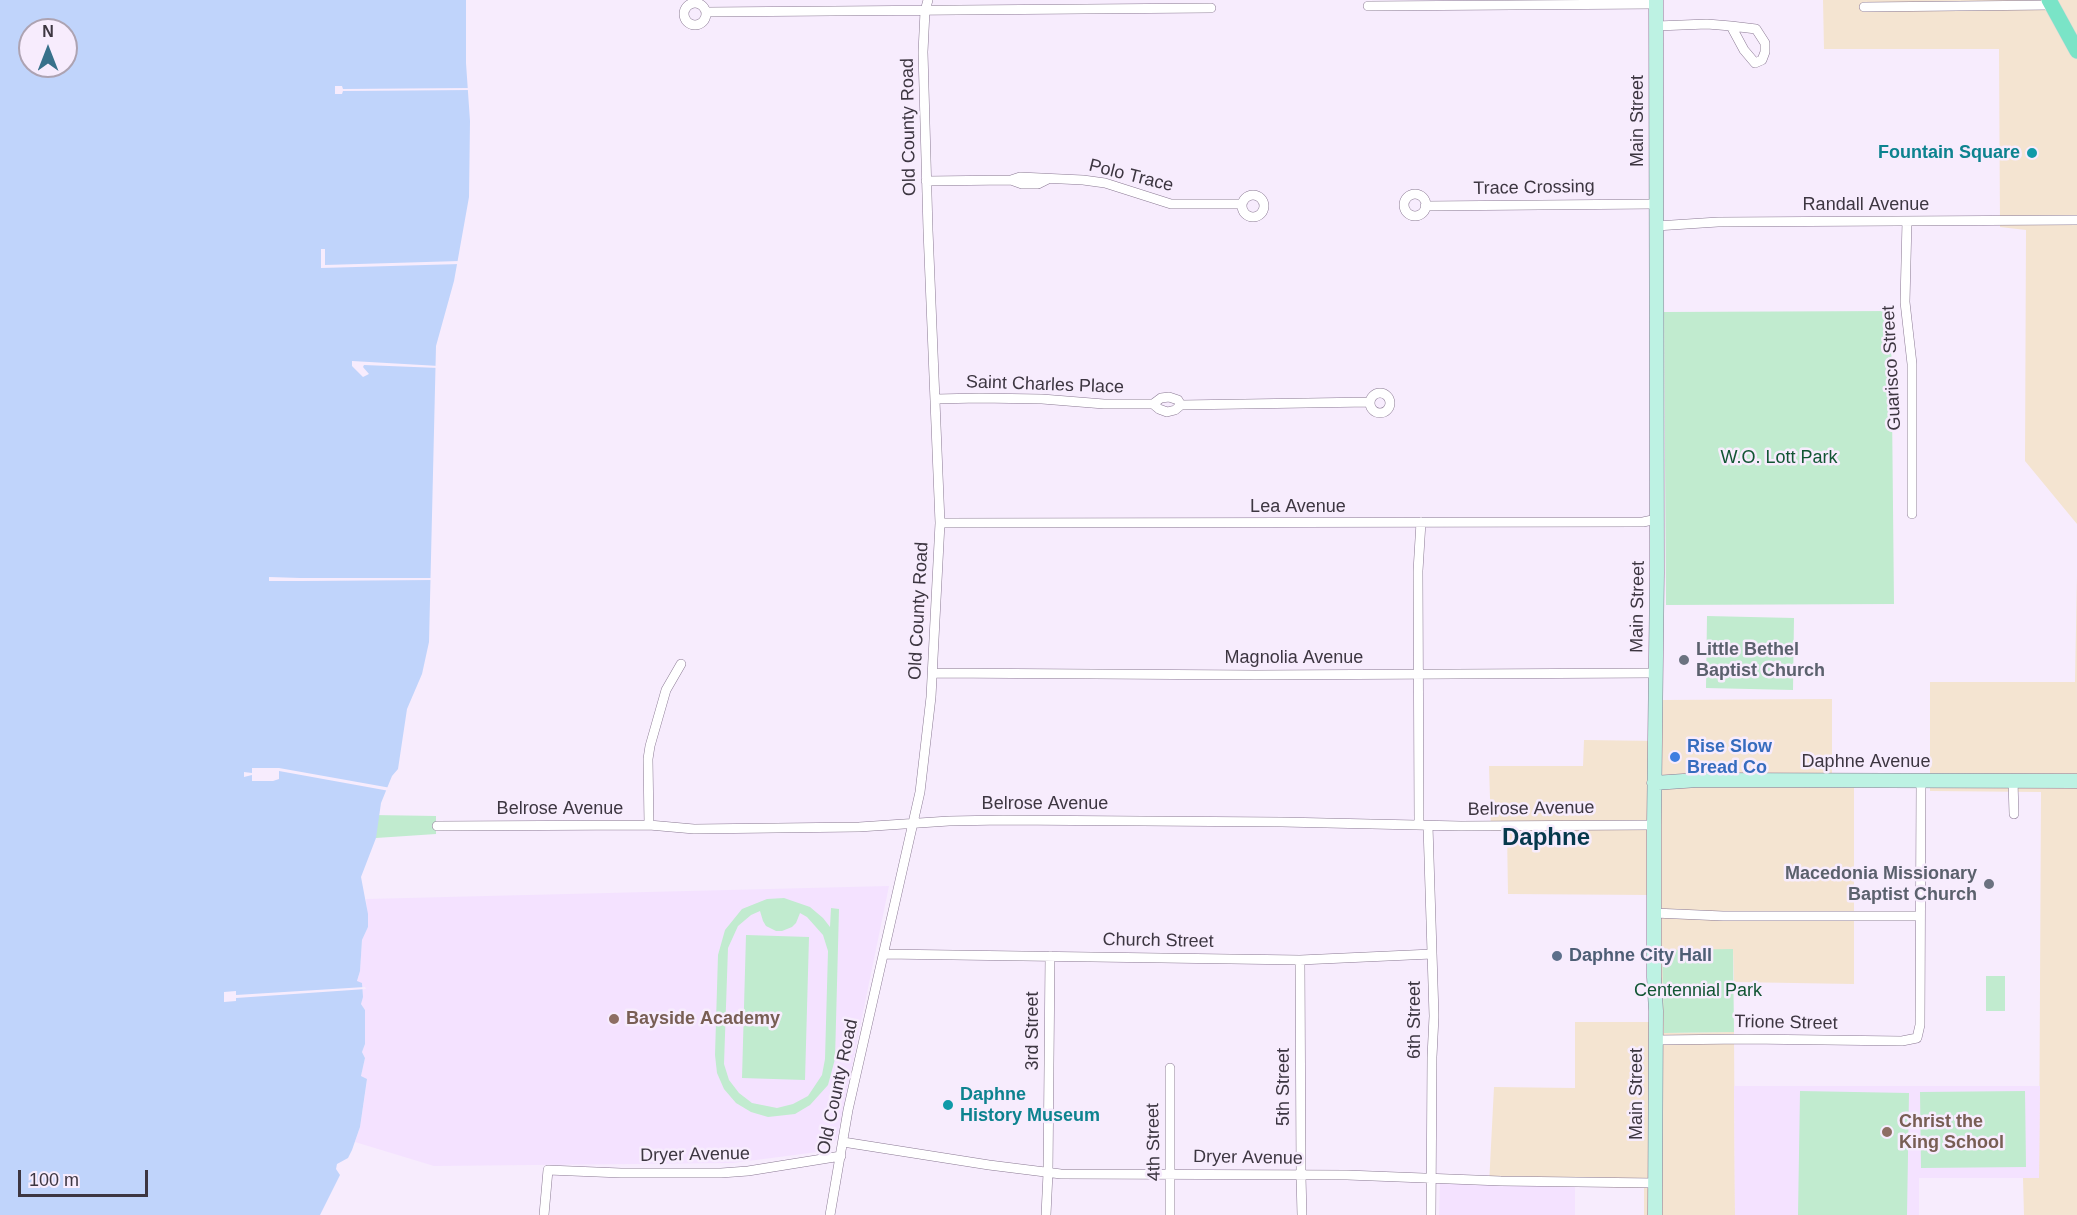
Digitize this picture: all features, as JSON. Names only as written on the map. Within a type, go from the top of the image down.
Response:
[{"type":"main road","name":"Main Street","points":[[1655,1215],[1656,226],[1649,204],[1657,26],[1656,2]]},
{"type":"main road","points":[[2051,3],[2077,51]]},
{"type":"main road","name":"Daphne Avenue","points":[[1654,783],[1698,780],[2077,781]]},
{"type":"street","name":"Old County Road","points":[[830,1215],[848,1110],[913,824],[924,759],[933,673],[940,523],[923,52],[928,0]]},
{"type":"street","points":[[1368,6],[1656,2]]},
{"type":"street","points":[[1864,8],[2051,3]]},
{"type":"street","points":[[706,12],[1211,8]]},
{"type":"street","points":[[1657,26],[1707,24],[1731,26]]},
{"type":"street","name":"Polo Trace","points":[[926,181],[1011,180],[1020,177],[1083,180],[1104,183],[1171,204],[1242,204]]},
{"type":"street","name":"Trace Crossing","points":[[1425,206],[1649,204]]},
{"type":"street","name":"Randall Avenue","points":[[1656,226],[1718,222],[2077,219]]},
{"type":"street","name":"Guarisco Street","points":[[1907,221],[1905,302],[1912,364],[1912,514]]},
{"type":"street","name":"Saint Charles Place","points":[[936,399],[1042,399],[1104,404],[1153,404],[1161,398],[1169,397],[1178,400],[1181,405]]},
{"type":"street","name":"Saint Charles Place","points":[[1153,404],[1167,412],[1181,405],[1371,402]]},
{"type":"street","name":"Lea Avenue","points":[[940,523],[1643,522],[1657,519]]},
{"type":"street","name":"6th Street","points":[[1421,522],[1418,571],[1418,675],[1424,825],[1433,934],[1431,1215]]},
{"type":"street","points":[[649,825],[648,759],[650,746],[666,690],[681,664]]},
{"type":"street","name":"Magnolia Avenue","points":[[933,673],[1418,675],[1656,673]]},
{"type":"street","points":[[1654,913],[1723,916],[1919,916],[1921,781]]},
{"type":"street","points":[[2013,781],[2014,814]]},
{"type":"street","name":"Belrose Avenue","points":[[437,826],[649,825],[694,829],[859,827],[949,820],[1654,825]]},
{"type":"street","name":"Trione Street","points":[[1655,1040],[1902,1041],[1917,1038],[1920,1025],[1919,916]]},
{"type":"street","name":"Church Street","points":[[884,954],[1300,960],[1432,954]]},
{"type":"street","name":"3rd Street","points":[[1046,1215],[1050,956]]},
{"type":"street","name":"5th Street","points":[[1300,960],[1302,1215]]},
{"type":"street","name":"4th Street","points":[[1170,1068],[1172,1174],[1170,1215]]},
{"type":"street","name":"Dryer Avenue","points":[[843,1142],[1048,1173],[1347,1175],[1501,1181],[1654,1183]]},
{"type":"street","name":"Dryer Avenue","points":[[544,1215],[548,1170],[721,1173],[748,1171],[841,1156]]},
{"type":"shaded area","points":[[1823,0],[2077,0],[2077,524],[2025,461],[2026,230],[2000,227],[1999,49],[1824,49]]},
{"type":"shaded area","points":[[2077,575],[2077,1215],[2024,1215],[2023,1178],[2039,1177],[2041,792],[1930,791],[1930,682],[2075,682]]},
{"type":"shaded area","points":[[1832,699],[1832,774],[1854,774],[1854,984],[1734,982],[1733,949],[1664,1033],[1734,1032],[1735,1215],[1644,1215],[1644,1188],[1489,1185],[1494,1087],[1575,1088],[1575,1022],[1650,1022],[1650,895],[1508,894],[1507,831],[1491,831],[1489,766],[1583,766],[1584,740],[1659,741],[1660,700]]},
{"type":"shaded area","name":"Bayside Academy","points":[[889,886],[837,1139],[825,1151],[733,1163],[434,1166],[355,1142],[360,1127],[367,1080],[361,1076],[365,1058],[362,1052],[365,1044],[365,1010],[361,1004],[357,982],[362,940],[368,927],[366,899]]},
{"type":"shaded area","name":"Christ the King School","points":[[1734,1086],[2040,1086],[2039,1178],[1919,1178],[1919,1215],[1735,1215]]},
{"type":"shaded area","points":[[1440,1183],[1575,1187],[1575,1215],[1439,1215]]},
{"type":"green space","name":"W.O. Lott Park","points":[[1891,311],[1894,604],[1666,605],[1664,312]]},
{"type":"green space","points":[[1707,616],[1794,618],[1793,690],[1706,688]]},
{"type":"green space","points":[[373,815],[436,816],[436,834],[376,838]]},
{"type":"green space","points":[[784,898],[810,907],[830,927],[831,908],[839,909],[835,1059],[828,1085],[810,1105],[795,1114],[768,1117],[751,1112],[736,1103],[724,1089],[717,1073],[715,1055],[718,955],[725,930],[742,909],[767,899]],"holes":[[[760,911],[766,926],[782,931],[792,927],[800,913],[807,917],[823,935],[828,951],[825,1059],[822,1075],[808,1096],[793,1104],[777,1108],[752,1103],[739,1093],[729,1080],[724,1064],[728,948],[738,926],[751,915]]]},
{"type":"green space","points":[[746,935],[809,937],[805,1080],[742,1078]]},
{"type":"green space","name":"Centennial Park","points":[[1733,949],[1734,1032],[1664,1033],[1662,950]]},
{"type":"green space","points":[[1986,976],[2005,976],[2005,1011],[1986,1011]]},
{"type":"green space","points":[[1800,1091],[1909,1093],[1907,1215],[1798,1215]]},
{"type":"green space","points":[[2025,1091],[2026,1167],[1921,1168],[1920,1092]]},
{"type":"water","points":[[0,0],[466,0],[466,63],[470,121],[469,197],[454,281],[436,346],[429,642],[422,674],[407,709],[398,769],[392,776],[381,803],[376,838],[361,877],[368,914],[368,927],[362,940],[357,981],[362,983],[361,1004],[365,1010],[365,1044],[362,1052],[365,1058],[361,1076],[367,1079],[360,1127],[348,1158],[337,1164],[336,1169],[340,1175],[320,1215],[0,1215]]},
{"type":"pier","points":[[335,86],[342,86],[343,89],[470,88],[471,90],[343,91],[342,94],[335,94]]},
{"type":"pier","points":[[321,249],[325,249],[325,265],[460,261],[460,264],[321,268]]},
{"type":"pier","points":[[352,361],[439,366],[439,368],[364,365],[363,367],[369,374],[363,377],[352,366]]},
{"type":"pier","points":[[269,577],[433,578],[433,580],[269,581]]},
{"type":"pier","points":[[252,768],[279,768],[391,788],[389,791],[279,771],[279,779],[252,781],[252,775],[244,777],[244,772],[252,773]]},
{"type":"pier","points":[[365,987],[366,989],[236,998],[236,1001],[224,1002],[224,992],[236,991],[236,995]]},
{"type":"place","name":"Fountain Square","points":[[2032,153]]},
{"type":"place","name":"Little Bethel Baptist Church","points":[[1684,660]]},
{"type":"place","name":"Rise Slow Bread Co","points":[[1675,757]]},
{"type":"place","name":"Macedonia Missionary Baptist Church","points":[[1989,884]]},
{"type":"place","name":"Daphne City Hall","points":[[1557,956]]},
{"type":"place","name":"Bayside Academy","points":[[614,1019]]},
{"type":"place","name":"Daphne History Museum","points":[[948,1105]]},
{"type":"place","name":"Christ the King School","points":[[1887,1132]]},
{"type":"district","name":"Daphne","points":[[1546,838]]}]
